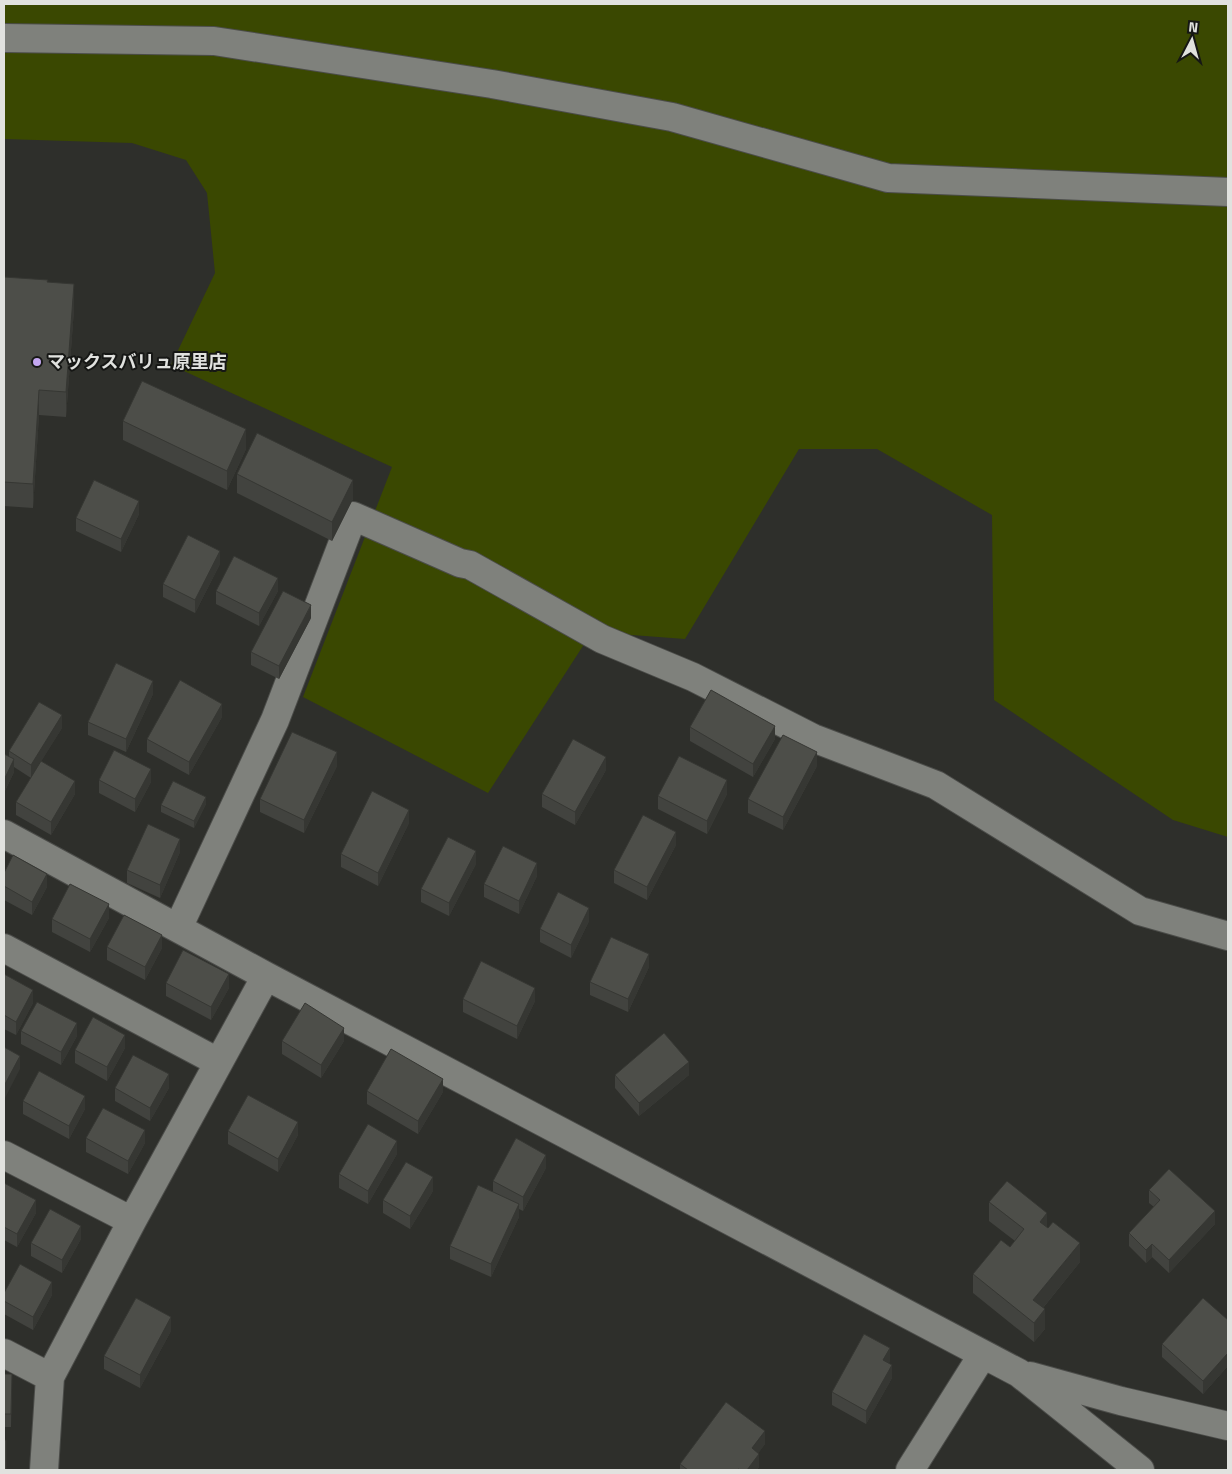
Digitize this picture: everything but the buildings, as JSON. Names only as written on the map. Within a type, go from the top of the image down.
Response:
[{"type":"street","points":[[4,38],[214,41],[492,84],[672,117],[888,178],[1228,192]]},
{"type":"street","points":[[178,928],[276,720],[352,516],[460,563],[470,565],[602,639],[694,677],[813,738],[936,785],[1140,911],[1228,936]]},
{"type":"street","points":[[4,834],[266,976],[1019,1373],[1140,1470]]},
{"type":"street","points":[[4,948],[218,1062]]},
{"type":"street","points":[[44,1470],[50,1377],[132,1220],[266,976]]},
{"type":"street","points":[[4,1155],[132,1220]]},
{"type":"street","points":[[4,1353],[50,1377]]},
{"type":"street","points":[[910,1470],[983,1354]]},
{"type":"street","points":[[1019,1373],[1121,1401],[1228,1426]]},
{"type":"green space","points":[[4,4],[1228,4],[1228,837],[1173,820],[994,700],[992,515],[877,449],[799,449],[685,639],[592,632],[488,793],[303,697],[392,467],[171,365],[215,273],[207,193],[186,160],[132,143],[4,139]]},
{"type":"place","name":"マックスバリュ原里店","points":[[37,362]]}]
